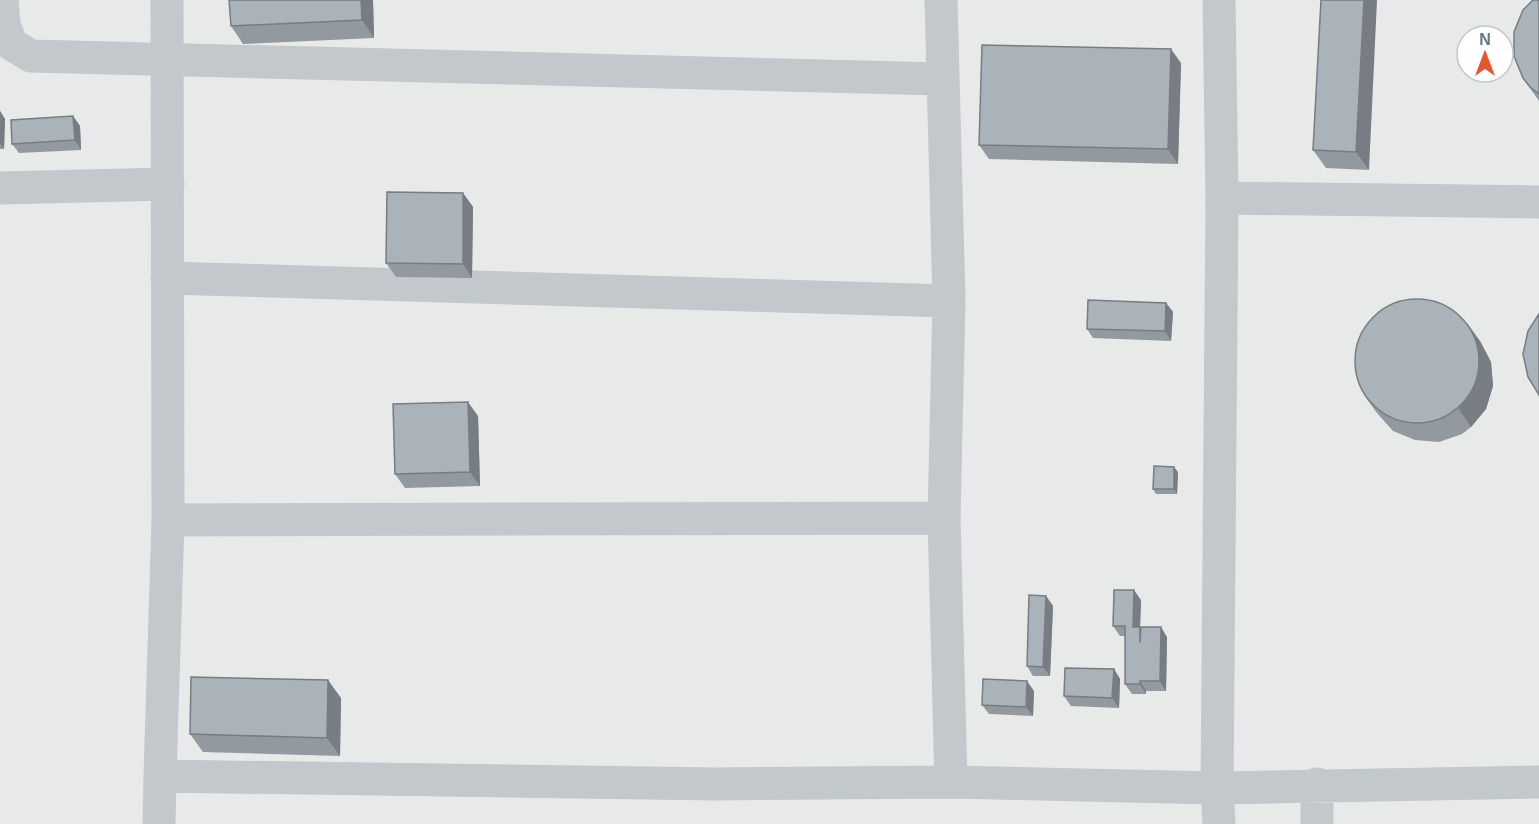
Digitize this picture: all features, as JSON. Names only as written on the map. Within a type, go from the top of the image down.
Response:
[{"type":"lane","points":[[2,0],[4,24],[11,44],[31,56],[942,79]]},
{"type":"lane","points":[[159,824],[168,520],[168,184],[165,59],[167,0]]},
{"type":"lane","points":[[941,0],[949,301],[944,518],[951,782]]},
{"type":"lane","points":[[1219,0],[1222,198],[1217,788],[1219,824]]},
{"type":"lane","points":[[0,188],[168,184]]},
{"type":"lane","points":[[1222,198],[1539,202]]},
{"type":"lane","points":[[167,278],[949,301]]},
{"type":"lane","points":[[168,520],[944,518]]},
{"type":"lane","points":[[160,776],[716,784],[951,782],[1217,788],[1317,784],[1539,782]]},
{"type":"lane","points":[[1317,784],[1317,824]]},
{"type":"shaded area","points":[[0,0],[1539,0],[1539,824],[0,824]]},
{"type":"building","points":[[229,0],[361,0],[362,20],[231,26]]},
{"type":"building","points":[[1321,0],[1364,0],[1356,152],[1313,150]]},
{"type":"building","points":[[1533,0],[1539,0],[1539,94],[1523,78],[1515,58],[1515,30],[1523,10]]},
{"type":"building","points":[[982,45],[1171,49],[1168,149],[979,145]]},
{"type":"building","points":[[73,116],[75,140],[12,144],[11,120]]},
{"type":"building","points":[[387,192],[463,193],[463,264],[386,263]]},
{"type":"building","points":[[1417,299],[1441,303],[1461,317],[1475,337],[1479,361],[1475,385],[1461,405],[1441,419],[1417,423],[1393,419],[1373,405],[1359,385],[1355,361],[1359,337],[1373,317],[1393,303]]},
{"type":"building","points":[[1088,300],[1166,303],[1165,331],[1087,329]]},
{"type":"building","points":[[1539,314],[1539,395],[1528,377],[1523,354],[1528,331]]},
{"type":"building","points":[[468,402],[470,472],[395,474],[393,404]]},
{"type":"building","points":[[1154,466],[1174,467],[1174,489],[1153,489]]},
{"type":"building","points":[[1114,590],[1134,590],[1133,627],[1140,627],[1140,643],[1141,627],[1161,627],[1160,681],[1125,684],[1125,626],[1113,626]]},
{"type":"building","points":[[1029,595],[1046,596],[1043,667],[1027,666]]},
{"type":"building","points":[[1065,668],[1114,669],[1112,698],[1064,696]]},
{"type":"building","points":[[191,677],[328,680],[327,738],[190,734]]},
{"type":"building","points":[[983,679],[1027,681],[1026,707],[982,705]]}]
